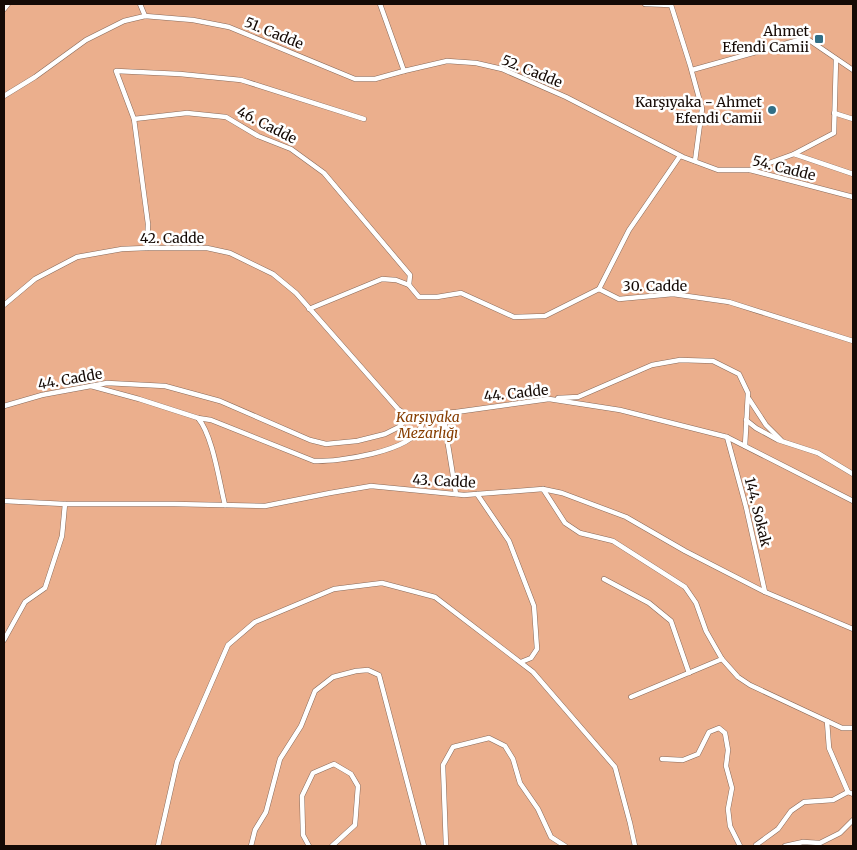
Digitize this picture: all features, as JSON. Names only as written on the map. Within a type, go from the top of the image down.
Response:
[{"type":"lane","points":[[4,9],[8,4]]},
{"type":"lane","points":[[140,4],[145,16]]},
{"type":"lane","points":[[380,4],[404,71]]},
{"type":"lane","points":[[645,4],[671,6],[692,70],[702,109],[695,161]]},
{"type":"lane","name":"51. Cadde","points":[[4,96],[35,77],[86,40],[124,20],[145,16],[193,20],[229,27],[355,79],[375,79],[404,71]]},
{"type":"lane","points":[[692,70],[806,38],[853,70]]},
{"type":"lane","points":[[750,170],[794,154],[834,133],[836,59]]},
{"type":"lane","name":"52. Cadde","points":[[404,71],[447,62],[476,62],[502,69],[566,96],[680,156]]},
{"type":"lane","points":[[147,248],[148,224],[134,120],[116,71],[180,74],[241,80],[364,120]]},
{"type":"lane","name":"46. Cadde","points":[[134,120],[187,114],[226,117],[258,136],[291,149],[324,173],[410,275],[409,285]]},
{"type":"lane","points":[[834,114],[853,119]]},
{"type":"lane","points":[[794,154],[853,174]]},
{"type":"lane","points":[[309,309],[382,279],[396,280],[409,285],[419,297],[437,297],[461,293],[514,317],[545,316],[599,289],[629,230],[680,156]]},
{"type":"lane","name":"54. Cadde","points":[[680,156],[718,170],[750,170],[853,197]]},
{"type":"lane","name":"42. Cadde","points":[[4,304],[35,279],[77,257],[122,249],[147,248],[207,248],[230,253],[273,274],[296,293],[398,409],[408,416]]},
{"type":"lane","name":"30. Cadde","points":[[599,289],[619,299],[673,294],[729,302],[853,341]]},
{"type":"lane","points":[[549,399],[578,397],[652,365],[680,360],[713,361],[739,374],[748,393],[745,446]]},
{"type":"lane","name":"44. Cadde","points":[[4,406],[42,395],[107,383],[165,386],[220,401],[310,440],[326,444],[357,441],[385,434],[399,427],[408,416],[442,414],[549,399],[620,410],[727,437],[853,501]]},
{"type":"lane","points":[[87,386],[139,399],[198,418],[211,420],[314,461],[332,462],[367,455],[400,444],[414,436],[422,427],[422,416]]},
{"type":"lane","points":[[748,398],[766,425],[783,442]]},
{"type":"lane","points":[[442,414],[456,494]]},
{"type":"lane","points":[[198,418],[203,424],[213,453],[224,505]]},
{"type":"lane","points":[[746,420],[756,428],[783,442],[818,453],[853,474]]},
{"type":"lane","name":"144. Sokak","points":[[727,437],[746,507],[765,592]]},
{"type":"lane","name":"43. Cadde","points":[[4,501],[65,504],[265,506],[330,492],[371,486],[456,494],[543,489],[562,493],[626,517],[685,551],[765,592],[853,629]]},
{"type":"lane","points":[[543,489],[565,523],[580,534],[613,541],[685,587],[696,602],[706,630],[722,659],[738,677],[750,685],[842,728],[853,728]]},
{"type":"lane","points":[[477,494],[509,541],[534,606],[537,649],[531,658],[521,662]]},
{"type":"lane","points":[[4,640],[25,602],[45,588],[62,536],[65,504]]},
{"type":"lane","points":[[604,578],[649,603],[670,621],[689,673]]},
{"type":"lane","points":[[158,846],[177,762],[228,644],[255,622],[334,588],[382,583],[435,597],[534,672],[615,767],[635,846]]},
{"type":"lane","points":[[631,697],[722,659]]},
{"type":"lane","points":[[251,846],[255,830],[266,812],[280,759],[301,726],[315,691],[333,677],[368,670],[379,675],[424,846]]},
{"type":"lane","points":[[756,845],[778,829],[791,811],[804,802],[833,800],[851,793],[829,748],[827,721]]},
{"type":"lane","points":[[662,759],[683,760],[698,754],[709,732],[719,728],[725,733],[728,750],[726,766],[732,788],[728,809],[730,826],[740,846]]},
{"type":"lane","points":[[446,846],[444,765],[453,747],[489,738],[505,746],[513,759],[520,783],[538,809],[551,837],[565,846]]},
{"type":"lane","points":[[309,846],[303,835],[302,796],[312,773],[334,764],[351,774],[358,786],[355,825],[332,846]]},
{"type":"lane","points":[[785,846],[804,842],[820,845],[840,833],[853,820]]},
{"type":"green space","name":"Karşıyaka Mezarlığı","points":[[4,4],[853,4],[853,846],[4,846]]},
{"type":"place","name":"Ahmet Efendi Camii","points":[[819,39]]},
{"type":"place","name":"Karşıyaka - Ahmet Efendi Camii","points":[[772,110]]}]
